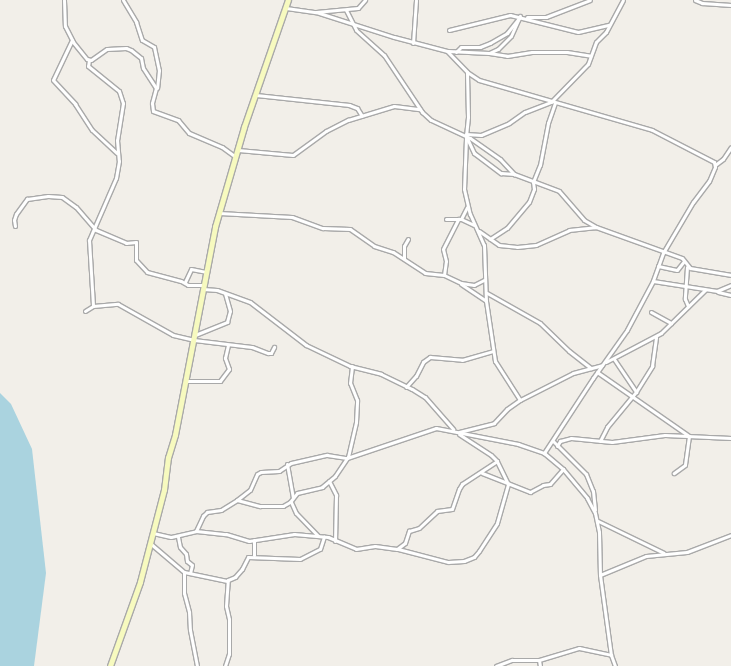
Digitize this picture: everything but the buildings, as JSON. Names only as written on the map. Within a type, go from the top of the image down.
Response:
[{"type":"street","points":[[64,0],[65,24],[72,39],[90,60]]},
{"type":"street","points":[[123,0],[136,22],[142,40],[154,47],[158,70],[151,106],[155,112],[178,120],[189,133],[222,148],[236,157]]},
{"type":"street","points":[[110,666],[151,544],[152,533],[164,490],[168,458],[186,381],[219,213],[288,0]]},
{"type":"street","points":[[316,12],[358,8],[365,0]]},
{"type":"street","points":[[413,43],[416,0]]},
{"type":"street","points":[[455,52],[461,47],[480,47],[490,44],[507,33],[521,17],[546,17],[590,0]]},
{"type":"street","points":[[466,136],[481,135],[509,123],[525,112],[553,102],[585,68],[597,40],[610,25],[623,0]]},
{"type":"street","points":[[696,0],[702,3],[731,5]]},
{"type":"street","points":[[286,8],[316,12],[413,43],[447,51],[507,56],[532,52],[566,52],[591,56]]},
{"type":"street","points":[[346,10],[356,30],[384,55],[420,109],[431,120],[466,136],[500,159],[514,174]]},
{"type":"street","points":[[449,30],[510,15],[578,32],[604,28],[610,25]]},
{"type":"street","points":[[489,53],[498,49],[512,36],[521,17]]},
{"type":"street","points":[[72,39],[53,80],[75,104],[92,130],[118,154]]},
{"type":"street","points":[[93,306],[89,248],[93,228],[116,178],[117,140],[123,102],[119,91],[88,66],[90,60],[107,49],[128,49],[141,59],[143,68],[156,88]]},
{"type":"street","points":[[447,51],[467,72],[479,80],[652,130],[714,161],[715,165]]},
{"type":"street","points":[[467,72],[468,117],[464,189],[474,226]]},
{"type":"street","points":[[256,95],[349,105],[357,108],[362,116]]},
{"type":"street","points":[[489,239],[501,234],[517,219],[534,190],[533,182],[540,165],[553,102]]},
{"type":"street","points":[[238,150],[293,155],[326,131],[362,116],[399,106],[420,109]]},
{"type":"street","points":[[466,136],[474,153],[501,173],[514,174],[564,194],[584,220],[596,227],[684,261],[687,267],[684,285],[685,299],[688,306]]},
{"type":"street","points":[[544,452],[597,372],[628,330],[653,281],[663,253],[693,202],[709,181],[715,165],[731,147]]},
{"type":"street","points":[[15,226],[14,220],[22,202],[27,199],[62,197],[93,228],[126,243],[136,242],[136,260],[147,272],[190,285],[204,287],[250,302],[306,345],[352,366],[381,374],[424,397],[443,420],[498,461],[508,484],[497,523],[484,546],[470,560],[448,562],[397,549],[375,546],[356,549],[324,536],[288,534],[254,540],[240,540],[224,534],[196,532],[178,537],[152,533]]},
{"type":"street","points":[[444,275],[446,261],[443,249],[468,206]]},
{"type":"street","points":[[219,213],[292,217],[322,228],[350,229],[374,246],[404,258],[420,271],[444,275],[461,283],[486,302]]},
{"type":"street","points":[[446,219],[459,219],[474,226],[489,239],[504,246],[530,246],[568,230],[596,227]]},
{"type":"street","points":[[477,229],[484,245],[484,280],[493,352],[501,374],[520,400]]},
{"type":"street","points":[[404,258],[404,251],[408,240]]},
{"type":"street","points":[[393,252],[404,251]]},
{"type":"street","points":[[658,266],[677,270],[684,261]]},
{"type":"street","points":[[687,267],[731,275]]},
{"type":"street","points":[[185,282],[192,269],[206,272]]},
{"type":"street","points":[[461,283],[474,285],[484,280]]},
{"type":"street","points":[[653,281],[684,285],[731,295]]},
{"type":"street","points":[[717,292],[731,286]]},
{"type":"street","points":[[606,362],[656,336],[705,290]]},
{"type":"street","points":[[486,293],[540,323],[569,351],[592,368]]},
{"type":"street","points":[[194,338],[227,322],[230,311],[224,294]]},
{"type":"street","points":[[86,311],[93,306],[112,304],[125,306],[158,328],[194,338],[228,345],[252,347],[270,354],[274,347]]},
{"type":"street","points":[[651,312],[671,323]]},
{"type":"street","points":[[600,441],[607,427],[636,392],[652,366],[656,336]]},
{"type":"street","points":[[186,381],[220,381],[229,368],[225,358],[228,345]]},
{"type":"street","points":[[406,387],[416,376],[423,362],[430,357],[462,360],[493,352]]},
{"type":"street","points":[[614,359],[636,392]]},
{"type":"street","points":[[457,432],[494,423],[506,410],[520,400],[573,374],[603,365]]},
{"type":"street","points":[[237,500],[260,506],[280,506],[301,491],[322,487],[338,472],[347,458],[352,445],[357,400],[350,384],[352,366]]},
{"type":"street","points":[[597,372],[689,436]]},
{"type":"street","points":[[196,532],[206,512],[222,510],[237,500],[250,490],[259,473],[281,470],[287,464],[326,455],[347,458],[436,428],[518,444],[544,452],[563,469],[587,498],[595,513]]},
{"type":"street","points":[[557,446],[560,441],[571,438],[612,442],[665,435],[731,438]]},
{"type":"street","points":[[674,473],[685,465],[689,436]]},
{"type":"street","points":[[553,441],[588,476],[594,491],[600,575],[611,655],[615,666]]},
{"type":"street","points":[[397,549],[405,543],[409,531],[419,528],[433,514],[452,508],[462,484],[498,461]]},
{"type":"street","points":[[287,464],[296,513],[318,536]]},
{"type":"street","points":[[482,473],[530,492],[543,485],[550,484],[563,469]]},
{"type":"street","points":[[329,481],[336,495],[335,541]]},
{"type":"street","points":[[597,521],[665,553]]},
{"type":"street","points":[[600,575],[646,556],[687,552],[731,535]]},
{"type":"street","points":[[151,544],[184,572],[228,581],[235,577],[242,569],[247,558],[254,556],[300,559],[320,549],[324,536]]},
{"type":"street","points":[[178,537],[180,547],[186,554],[187,561],[192,565],[190,573]]},
{"type":"street","points":[[254,540],[254,556]]},
{"type":"street","points":[[184,572],[184,593],[189,612],[190,630],[197,666]]},
{"type":"street","points":[[225,666],[229,654],[229,619],[226,606],[228,581]]},
{"type":"street","points":[[496,666],[512,660],[539,660],[579,648],[611,655]]},
{"type":"street","points":[[539,660],[540,666]]},
{"type":"water","points":[[0,393],[11,404],[32,449],[46,573],[34,666],[0,666]]}]
